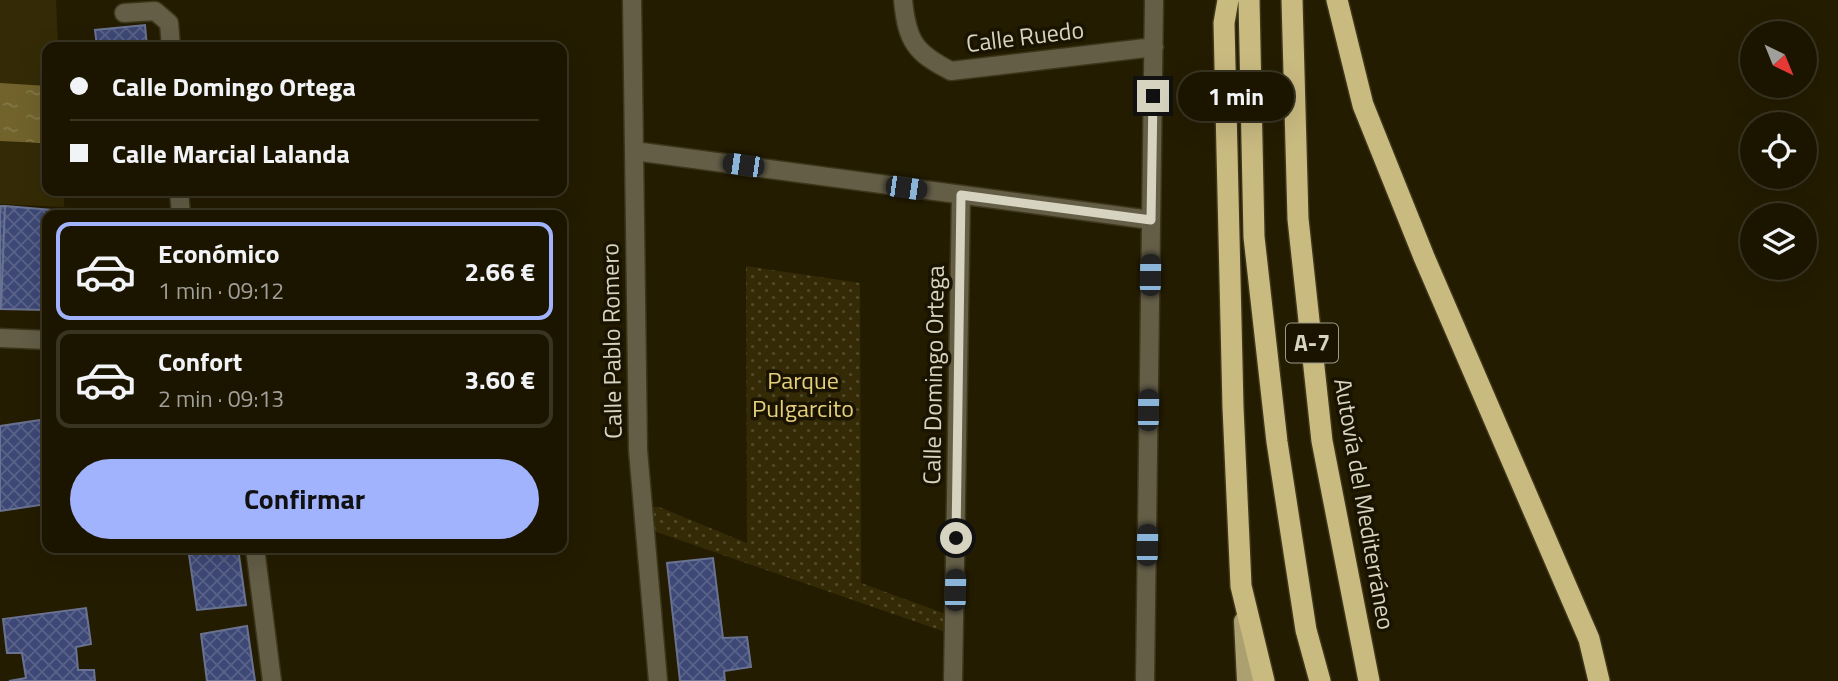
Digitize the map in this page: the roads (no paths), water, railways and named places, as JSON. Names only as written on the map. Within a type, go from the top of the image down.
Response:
[{"type":"highway","points":[[1228,0],[1224,23],[1233,394],[1241,586],[1264,681]]},
{"type":"highway","name":"A-7","points":[[1249,0],[1254,237],[1277,442],[1306,629],[1320,681]]},
{"type":"highway","name":"Autovía del Mediterráneo","points":[[1292,0],[1298,219],[1319,414],[1369,681]]},
{"type":"highway","points":[[1337,0],[1363,105],[1424,257],[1589,639],[1599,681]]},
{"type":"main road","points":[[1241,586],[1246,681]]},
{"type":"street","name":"Calle Pablo Romero","points":[[632,0],[638,450],[658,681]]},
{"type":"street","name":"Calle Ruedo","points":[[903,0],[906,25],[924,57],[951,71],[1154,47]]},
{"type":"street","points":[[1145,681],[1154,0]]},
{"type":"street","points":[[124,13],[155,11],[169,23],[170,42]]},
{"type":"street","points":[[634,151],[1151,220]]},
{"type":"street","name":"Calle Domingo Ortega","points":[[953,681],[961,195]]},
{"type":"street","points":[[0,338],[42,340]]},
{"type":"street","points":[[256,553],[272,681]]},
{"type":"water","points":[[0,83],[42,86],[42,143],[0,141]]},
{"type":"park label","name":"Parque Pulgarcito","points":[[803,395]]}]
